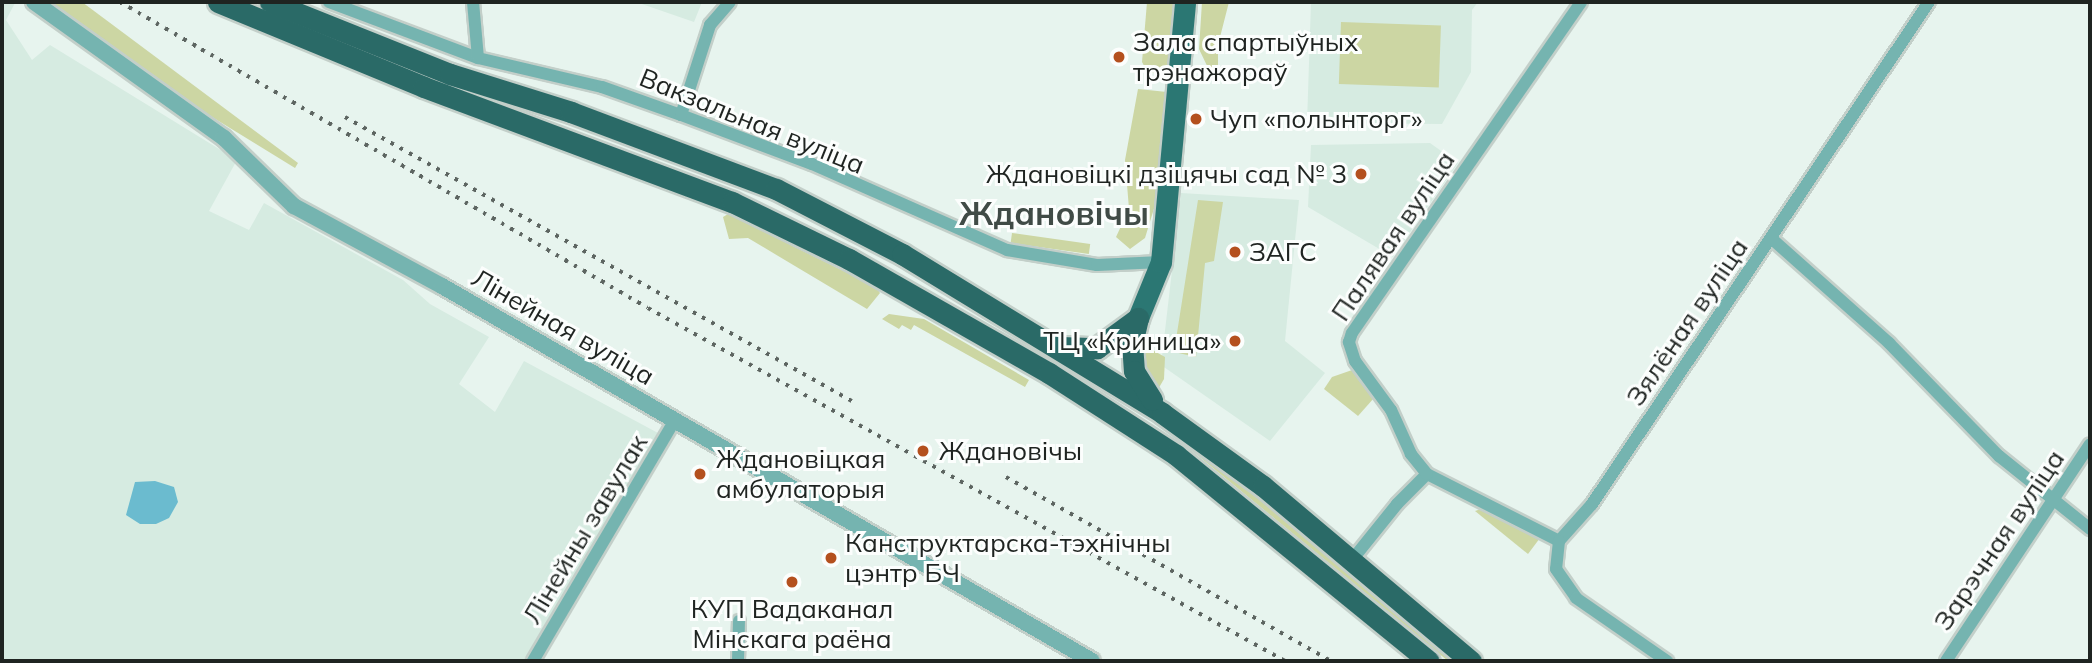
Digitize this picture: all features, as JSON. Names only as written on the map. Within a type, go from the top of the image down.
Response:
[{"type":"highway","points":[[218,2],[424,87],[711,193],[849,259],[1070,386],[1177,456],[1429,661]]},
{"type":"highway","points":[[270,2],[450,74],[571,113],[776,189],[902,254],[1162,413],[1264,486],[1471,661]]},
{"type":"highway","points":[[1058,347],[1097,348],[1138,318]]},
{"type":"highway","points":[[1138,318],[1132,343],[1134,371],[1137,382],[1162,413]]},
{"type":"main road","points":[[1138,318],[1161,262],[1185,2]]},
{"type":"street","name":"Лінейная вуліца","points":[[34,2],[224,138],[294,206],[675,420],[1093,661]]},
{"type":"street","name":"Вакзальная вуліца","points":[[329,2],[478,58],[602,87],[681,115],[812,164],[1007,250],[1097,265],[1161,262]]},
{"type":"street","points":[[473,2],[478,58]]},
{"type":"street","points":[[681,115],[710,24],[730,2]]},
{"type":"street","name":"Палявая вуліца","points":[[1427,474],[1401,437],[1391,410],[1355,361],[1349,342],[1581,2]]},
{"type":"street","name":"Зялёная вуліца","points":[[1559,541],[1592,504],[1929,2]]},
{"type":"street","points":[[1772,239],[1889,343],[1999,456],[2090,529]]},
{"type":"street","name":"Лінейны завулак","points":[[533,661],[675,420]]},
{"type":"street","name":"Зарэчная вуліца","points":[[1946,661],[2090,444]]},
{"type":"street","points":[[1352,560],[1427,474],[1559,541],[1556,569],[1576,598],[1667,661]]},
{"type":"street","points":[[738,661],[739,621]]},
{"type":"shaded area","points":[[2,2],[15,3],[6,20],[32,60],[50,45],[237,160],[209,211],[249,230],[264,203],[403,280],[430,304],[489,337],[459,384],[495,412],[524,361],[658,433],[524,661],[2,661]]},
{"type":"shaded area","points":[[636,2],[702,2],[694,22]]},
{"type":"shaded area","points":[[1311,2],[1478,2],[1472,10],[1471,72],[1442,124],[1307,123]]},
{"type":"shaded area","points":[[1430,143],[1458,163],[1393,257],[1308,207],[1311,145]]},
{"type":"shaded area","points":[[1181,193],[1299,200],[1285,341],[1325,373],[1270,441],[1161,365]]},
{"type":"green space","points":[[34,2],[82,2],[298,163],[295,168],[103,50]]},
{"type":"green space","points":[[1147,2],[1175,2],[1168,71],[1160,73],[1148,73],[1142,62]]},
{"type":"green space","points":[[1202,2],[1229,2],[1218,45],[1218,73],[1210,72],[1199,49]]},
{"type":"green space","points":[[1341,22],[1441,25],[1439,87],[1339,84]]},
{"type":"green space","points":[[1138,89],[1167,92],[1156,202],[1145,238],[1130,249],[1116,237],[1129,209],[1125,160]]},
{"type":"green space","points":[[1198,200],[1223,202],[1214,261],[1205,263],[1196,357],[1174,352]]},
{"type":"green space","points":[[728,214],[876,287],[880,293],[867,309],[748,238],[729,239],[723,217]]},
{"type":"green space","points":[[1012,233],[1090,244],[1089,254],[1011,243]]},
{"type":"green space","points":[[889,314],[924,319],[1029,380],[1025,387],[914,325],[911,330],[902,325],[899,329],[882,319]]},
{"type":"green space","points":[[1138,342],[1165,357],[1164,379],[1157,391],[1147,384]]},
{"type":"green space","points":[[1355,369],[1374,398],[1358,416],[1324,389],[1332,377]]},
{"type":"green space","points":[[1144,405],[1312,536],[1457,661],[1448,661],[1146,413]]},
{"type":"green space","points":[[1481,509],[1540,538],[1528,554],[1475,511]]},
{"type":"water","points":[[155,481],[174,487],[178,502],[169,518],[156,524],[140,524],[126,515],[135,482]]},
{"type":"railway","points":[[120,2],[648,308],[1285,661]]},
{"type":"railway","points":[[345,117],[852,401]]},
{"type":"railway","points":[[1006,477],[1331,661]]},
{"type":"place","name":"Зала спартыўных трэнажораў","points":[[1119,57]]},
{"type":"place","name":"Чуп «полынторг»","points":[[1196,119]]},
{"type":"place","name":"Ждановіцкі дзіцячы сад № 3","points":[[1361,174]]},
{"type":"place","name":"ЗАГС","points":[[1235,252]]},
{"type":"place","name":"ТЦ «Криница»","points":[[1235,341]]},
{"type":"place","name":"Ждановічы","points":[[923,451]]},
{"type":"place","name":"Ждановіцкая амбулаторыя","points":[[700,474]]},
{"type":"place","name":"Канструктарска-тэхнічны цэнтр БЧ","points":[[831,558]]},
{"type":"place","name":"КУП Вадаканал Мінскага раёна","points":[[792,582]]},
{"type":"district","name":"Ждановічы","points":[[1054,213]]}]
